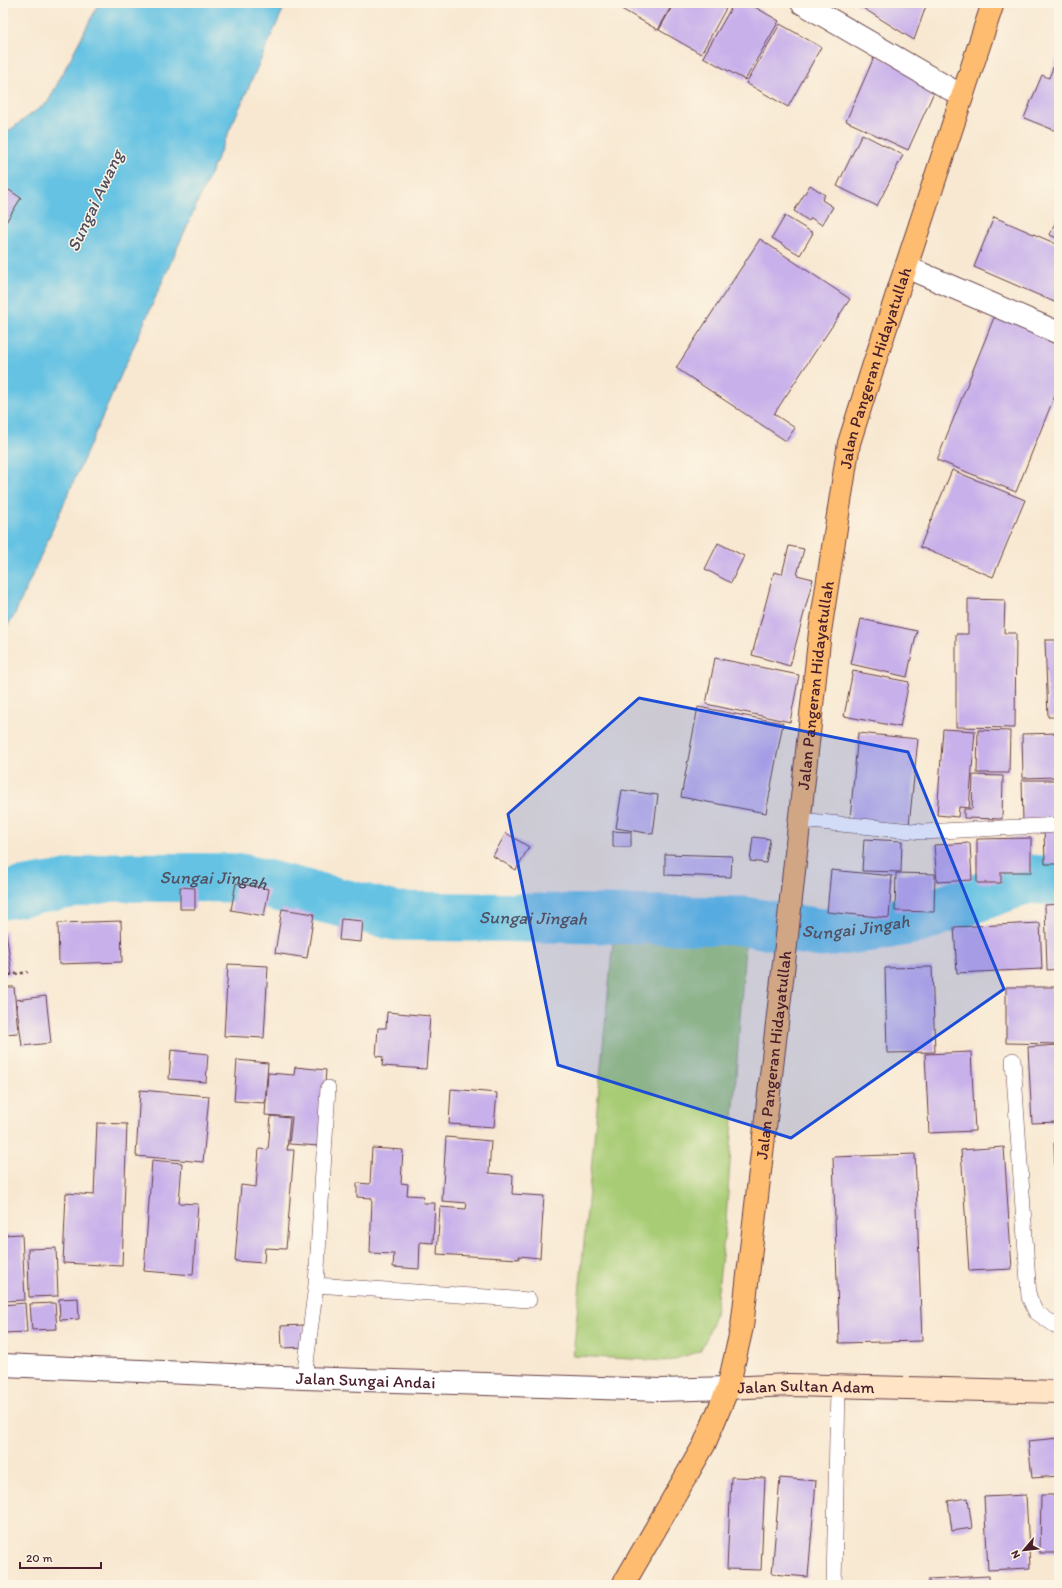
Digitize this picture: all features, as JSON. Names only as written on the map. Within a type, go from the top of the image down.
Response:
[{"type":"main road","name":"Jalan Pangeran Hidayatullah","points":[[728,1388],[742,1327],[820,632],[849,443],[993,3]]},
{"type":"main road","name":"Jalan Sultan Adam","points":[[623,1585],[704,1446],[728,1388],[790,1386],[1059,1392]]},
{"type":"street","points":[[802,3],[962,96]]},
{"type":"street","points":[[906,267],[1059,333]]},
{"type":"street","name":"Jalan Sungai Andai","points":[[3,1365],[304,1378],[661,1390],[728,1388]]},
{"type":"lane","points":[[799,820],[923,832],[1059,825]]},
{"type":"lane","points":[[1013,1060],[1029,1297],[1036,1312],[1059,1328]]},
{"type":"lane","points":[[304,1378],[316,1285],[328,1088]]},
{"type":"lane","points":[[316,1285],[528,1300]]},
{"type":"lane","points":[[834,1585],[838,1387]]},
{"type":"path","points":[[3,976],[28,972]]},
{"type":"highlighted area","points":[[639,698],[908,752],[1004,989],[791,1138],[558,1065],[508,814]]},
{"type":"green space","points":[[613,943],[745,944],[726,1221],[715,1315],[700,1351],[669,1361],[573,1356]]},
{"type":"water","name":"Sungai Awang","points":[[99,3],[286,3],[14,616],[3,632],[3,135],[48,102]]},
{"type":"building","points":[[611,3],[673,3],[658,30]]},
{"type":"building","points":[[674,3],[729,3],[701,54],[659,30]]},
{"type":"building","points":[[734,3],[748,3],[779,21],[745,80],[703,57]]},
{"type":"building","points":[[855,3],[927,3],[914,40]]},
{"type":"building","points":[[780,24],[821,47],[788,107],[746,83]]},
{"type":"building","points":[[1059,52],[1059,132],[1024,118],[1042,75],[1049,78]]},
{"type":"building","points":[[875,55],[938,83],[908,150],[846,121]]},
{"type":"building","points":[[862,134],[903,155],[877,206],[837,186]]},
{"type":"building","points":[[810,185],[825,195],[822,200],[833,207],[822,225],[811,218],[809,221],[794,211]]},
{"type":"building","points":[[3,186],[21,198],[6,222],[3,220]]},
{"type":"building","points":[[1059,214],[1059,239],[1050,235]]},
{"type":"building","points":[[785,216],[813,233],[800,255],[772,238]]},
{"type":"building","points":[[994,217],[1059,245],[1059,304],[974,267]]},
{"type":"building","points":[[760,239],[850,299],[774,414],[795,428],[786,441],[676,368]]},
{"type":"building","points":[[995,315],[1059,341],[1059,385],[1016,492],[937,460]]},
{"type":"building","points":[[952,470],[1025,500],[993,577],[920,547]]},
{"type":"building","points":[[718,543],[744,556],[731,583],[705,569]]},
{"type":"building","points":[[789,546],[804,549],[797,575],[813,579],[790,666],[752,655],[774,572],[782,574]]},
{"type":"building","points":[[968,599],[1005,600],[1004,633],[1016,633],[1015,728],[956,727],[956,634],[968,634]]},
{"type":"building","points":[[861,619],[917,631],[907,677],[851,664]]},
{"type":"building","points":[[1045,640],[1059,640],[1059,717],[1048,717]]},
{"type":"building","points":[[715,658],[799,675],[790,722],[706,704]]},
{"type":"building","points":[[853,671],[909,682],[900,727],[844,716]]},
{"type":"building","points":[[698,707],[783,723],[766,813],[681,797]]},
{"type":"building","points":[[943,729],[975,731],[969,808],[959,807],[958,817],[937,815]]},
{"type":"building","points":[[978,730],[1010,731],[1009,773],[977,773]]},
{"type":"building","points":[[858,733],[918,739],[909,825],[850,819]]},
{"type":"building","points":[[1059,733],[1059,777],[1023,778],[1022,734]]},
{"type":"building","points":[[973,775],[1003,776],[1002,819],[964,818],[964,809],[972,809]]},
{"type":"building","points":[[1022,780],[1059,780],[1059,821],[1023,822]]},
{"type":"building","points":[[622,790],[658,795],[653,834],[616,828]]},
{"type":"building","points":[[1044,828],[1059,828],[1059,864],[1045,864]]},
{"type":"building","points":[[613,831],[631,832],[631,847],[613,847]]},
{"type":"building","points":[[506,833],[529,847],[516,870],[493,856]]},
{"type":"building","points":[[753,837],[770,839],[766,863],[750,861]]},
{"type":"building","points":[[1031,838],[1031,872],[1001,872],[1001,883],[977,883],[977,839]]},
{"type":"building","points":[[864,839],[902,841],[901,872],[862,871]]},
{"type":"building","points":[[970,843],[972,880],[937,882],[934,845]]},
{"type":"building","points":[[665,854],[732,856],[731,877],[665,875]]},
{"type":"building","points":[[831,870],[892,876],[889,918],[827,912]]},
{"type":"building","points":[[896,873],[935,874],[934,912],[895,911]]},
{"type":"building","points":[[236,883],[269,889],[264,916],[231,910]]},
{"type":"building","points":[[180,887],[195,888],[195,909],[180,909]]},
{"type":"building","points":[[1059,904],[1059,969],[1047,970],[1045,905]]},
{"type":"building","points":[[282,909],[314,914],[307,958],[275,953]]},
{"type":"building","points":[[341,919],[363,921],[361,942],[339,940]]},
{"type":"building","points":[[121,921],[122,962],[59,964],[58,923]]},
{"type":"building","points":[[1040,923],[1042,969],[957,973],[954,927]]},
{"type":"building","points":[[6,931],[12,975],[3,976],[3,932]]},
{"type":"building","points":[[228,964],[268,966],[264,1038],[224,1036]]},
{"type":"building","points":[[932,967],[935,1052],[887,1053],[885,968]]},
{"type":"building","points":[[3,987],[14,987],[18,1033],[3,1034]]},
{"type":"building","points":[[1006,987],[1059,987],[1059,1044],[1006,1043]]},
{"type":"building","points":[[46,996],[51,1043],[22,1046],[16,1000]]},
{"type":"building","points":[[387,1012],[430,1016],[426,1069],[382,1066],[383,1057],[376,1056],[378,1028],[386,1028]]},
{"type":"building","points":[[1059,1045],[1059,1122],[1032,1123],[1028,1047]]},
{"type":"building","points":[[171,1050],[208,1054],[206,1082],[169,1079]]},
{"type":"building","points":[[971,1052],[975,1131],[929,1133],[925,1054]]},
{"type":"building","points":[[237,1060],[268,1063],[265,1103],[234,1101]]},
{"type":"building","points":[[295,1067],[326,1070],[320,1146],[289,1144],[292,1117],[265,1115],[268,1073],[294,1075]]},
{"type":"building","points":[[451,1089],[497,1093],[494,1127],[449,1124]]},
{"type":"building","points":[[140,1090],[209,1096],[203,1162],[136,1156]]},
{"type":"building","points":[[271,1116],[290,1118],[287,1150],[294,1150],[286,1249],[265,1248],[264,1263],[235,1261],[241,1185],[256,1187],[259,1149],[268,1150]]},
{"type":"building","points":[[97,1123],[127,1124],[122,1266],[63,1263],[66,1193],[94,1195]]},
{"type":"building","points":[[446,1137],[491,1141],[489,1173],[513,1175],[512,1194],[544,1196],[540,1258],[519,1256],[519,1259],[437,1254],[440,1207],[466,1209],[467,1203],[442,1201]]},
{"type":"building","points":[[1054,1143],[1059,1143],[1059,1270],[1058,1270]]},
{"type":"building","points":[[1004,1147],[1012,1269],[969,1271],[961,1150]]},
{"type":"building","points":[[372,1148],[403,1150],[401,1183],[408,1184],[407,1195],[424,1196],[423,1203],[435,1203],[433,1243],[420,1242],[419,1269],[393,1267],[394,1254],[370,1253],[372,1198],[357,1197],[357,1183],[370,1184]]},
{"type":"building","points":[[915,1154],[922,1341],[839,1343],[833,1157]]},
{"type":"building","points":[[152,1160],[182,1163],[179,1203],[198,1204],[193,1275],[144,1271]]},
{"type":"building","points":[[22,1234],[25,1300],[3,1301],[3,1235]]},
{"type":"building","points":[[56,1248],[58,1296],[29,1297],[28,1249]]},
{"type":"building","points":[[78,1298],[79,1319],[60,1320],[59,1299]]},
{"type":"building","points":[[25,1303],[27,1332],[3,1333],[3,1305]]},
{"type":"building","points":[[55,1303],[57,1329],[32,1330],[30,1304]]},
{"type":"building","points":[[304,1325],[306,1347],[282,1348],[281,1326]]},
{"type":"building","points":[[1059,1438],[1059,1476],[1032,1478],[1028,1441]]},
{"type":"building","points":[[731,1477],[765,1478],[761,1570],[727,1569]]},
{"type":"building","points":[[780,1478],[816,1481],[808,1577],[772,1574]]},
{"type":"building","points":[[1026,1495],[1030,1568],[988,1570],[984,1497]]},
{"type":"building","points":[[1041,1495],[1059,1495],[1059,1553],[1040,1553]]},
{"type":"building","points":[[968,1498],[972,1528],[952,1531],[948,1501]]},
{"type":"building","points":[[989,1576],[989,1585],[929,1585],[929,1579]]},
{"type":"waterway","name":"Sungai Jingah","points":[[3,895],[113,877],[241,878],[395,916],[743,921],[822,933],[874,927],[918,919],[1028,879],[1056,881],[1059,883]]}]
